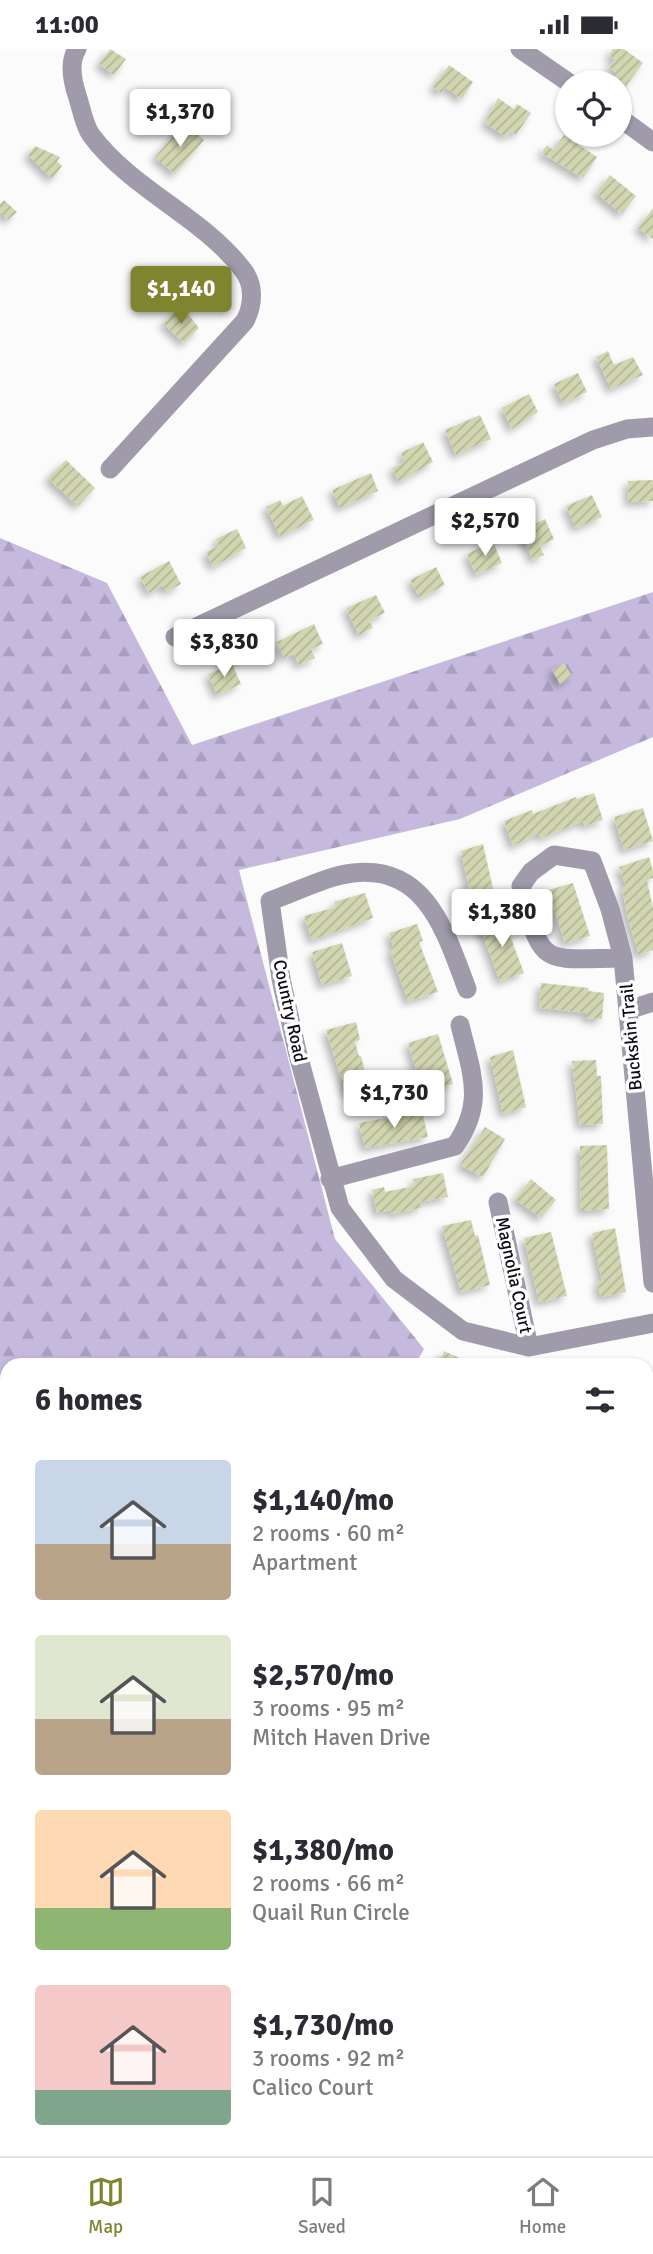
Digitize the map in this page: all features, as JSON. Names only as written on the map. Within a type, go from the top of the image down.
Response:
[{"type":"street","points":[[77,49],[71,58],[74,88],[90,134],[138,184],[200,229],[244,271],[251,286],[251,302],[246,321],[110,469]]},
{"type":"street","points":[[520,49],[555,73]]},
{"type":"street","points":[[632,127],[653,142]]},
{"type":"street","points":[[175,637],[593,440],[627,429],[653,427]]},
{"type":"street","name":"Buckskin Trail","points":[[623,958],[562,959],[544,953],[534,937],[521,886],[531,872],[554,855],[592,861],[610,909],[623,958],[653,1283]]},
{"type":"street","name":"Country Road","points":[[467,989],[446,933],[430,905],[409,886],[385,873],[351,873],[270,901],[281,979],[297,1051],[340,1208],[394,1279],[463,1331],[530,1347],[653,1323]]},
{"type":"street","points":[[628,1010],[653,1002]]},
{"type":"street","points":[[330,1179],[455,1146],[472,1116],[476,1091],[460,1025]]},
{"type":"street","name":"Magnolia Court","points":[[498,1202],[530,1347]]},
{"type":"green space","points":[[0,538],[107,583],[192,745],[653,592],[653,737],[460,819],[239,870],[335,1239],[424,1349],[419,1358],[0,1358]]},
{"type":"building","points":[[110,49],[126,59],[114,75],[99,64]]},
{"type":"building","points":[[613,49],[624,49],[643,63],[632,78],[632,70],[613,70],[609,67],[615,59],[609,55]]},
{"type":"building","points":[[449,65],[473,82],[462,99],[445,87],[441,93],[433,87]]},
{"type":"building","points":[[498,98],[514,109],[517,104],[531,113],[516,135],[511,131],[506,137],[485,123]]},
{"type":"building","points":[[184,123],[204,140],[175,174],[155,157]]},
{"type":"building","points":[[547,145],[553,150],[555,147],[582,147],[597,157],[583,178],[541,153]]},
{"type":"building","points":[[35,146],[60,157],[57,161],[62,166],[52,179],[28,155]]},
{"type":"building","points":[[610,175],[636,196],[622,214],[596,193]]},
{"type":"building","points":[[4,200],[17,212],[8,220],[0,212],[0,204]]},
{"type":"building","points":[[653,208],[653,239],[638,228]]},
{"type":"building","points":[[178,309],[186,317],[188,314],[199,328],[184,343],[163,323]]},
{"type":"building","points":[[608,351],[614,365],[633,357],[643,375],[611,389],[596,357]]},
{"type":"building","points":[[578,373],[587,392],[563,403],[554,384]]},
{"type":"building","points":[[529,394],[538,412],[512,429],[502,408]]},
{"type":"building","points":[[480,415],[491,439],[456,455],[445,430]]},
{"type":"building","points":[[423,442],[433,462],[399,482],[392,468],[405,462],[401,453]]},
{"type":"building","points":[[66,460],[95,488],[78,506],[48,478]]},
{"type":"building","points":[[371,473],[378,491],[340,508],[332,490]]},
{"type":"building","points":[[653,480],[653,501],[629,502],[628,481]]},
{"type":"building","points":[[592,495],[602,517],[576,528],[566,506]]},
{"type":"building","points":[[302,496],[314,520],[280,536],[266,507],[280,500],[283,506]]},
{"type":"building","points":[[545,519],[554,539],[540,546],[544,555],[533,560],[520,531]]},
{"type":"building","points":[[237,529],[246,548],[213,567],[206,552],[219,546],[216,539]]},
{"type":"building","points":[[493,542],[502,563],[476,575],[467,554]]},
{"type":"building","points":[[169,561],[181,584],[167,592],[163,585],[149,593],[140,577]]},
{"type":"building","points":[[436,567],[445,585],[420,598],[410,580]]},
{"type":"building","points":[[376,595],[385,613],[369,620],[373,628],[359,635],[346,608]]},
{"type":"building","points":[[314,624],[323,644],[311,649],[315,658],[299,665],[294,654],[284,658],[277,642]]},
{"type":"building","points":[[564,663],[572,676],[560,684],[552,670]]},
{"type":"building","points":[[232,664],[241,684],[217,695],[208,674]]},
{"type":"building","points":[[594,793],[603,820],[585,826],[583,821],[541,838],[539,833],[513,846],[504,821],[532,810],[533,814]]},
{"type":"building","points":[[643,808],[653,841],[624,850],[614,817]]},
{"type":"building","points":[[483,844],[496,902],[473,908],[461,851]]},
{"type":"building","points":[[649,857],[653,871],[653,878],[647,880],[653,908],[653,950],[639,955],[628,919],[622,888],[626,887],[619,867]]},
{"type":"building","points":[[573,883],[590,936],[565,943],[548,890]]},
{"type":"building","points":[[365,893],[373,918],[312,940],[304,916],[336,907],[334,902]]},
{"type":"building","points":[[503,917],[524,973],[500,981],[479,925]]},
{"type":"building","points":[[417,924],[423,941],[419,942],[438,992],[408,1001],[390,951],[394,950],[389,933]]},
{"type":"building","points":[[342,943],[352,976],[322,985],[312,952]]},
{"type":"building","points":[[541,983],[589,988],[588,991],[604,993],[602,1019],[586,1018],[587,1013],[539,1008]]},
{"type":"building","points":[[356,1022],[360,1040],[355,1042],[365,1072],[369,1071],[373,1087],[346,1094],[326,1030]]},
{"type":"building","points":[[438,1034],[453,1084],[423,1093],[408,1043]]},
{"type":"building","points":[[513,1050],[526,1107],[503,1114],[490,1057]]},
{"type":"building","points":[[596,1060],[597,1076],[601,1076],[603,1124],[580,1125],[572,1061]]},
{"type":"building","points":[[422,1111],[428,1137],[365,1148],[359,1123]]},
{"type":"building","points":[[485,1127],[505,1139],[483,1177],[460,1165]]},
{"type":"building","points":[[607,1145],[609,1209],[581,1211],[580,1146]]},
{"type":"building","points":[[443,1173],[448,1197],[420,1202],[421,1208],[392,1214],[391,1210],[377,1213],[372,1190],[384,1187],[385,1192],[415,1186],[413,1179]]},
{"type":"building","points":[[531,1179],[556,1200],[541,1218],[515,1199]]},
{"type":"building","points":[[471,1220],[475,1236],[478,1235],[490,1285],[461,1292],[442,1226]]},
{"type":"building","points":[[615,1228],[626,1292],[601,1297],[597,1282],[602,1281],[592,1233]]},
{"type":"building","points":[[551,1232],[567,1296],[539,1302],[524,1238]]},
{"type":"building","points":[[444,1351],[460,1358],[441,1358]]}]
